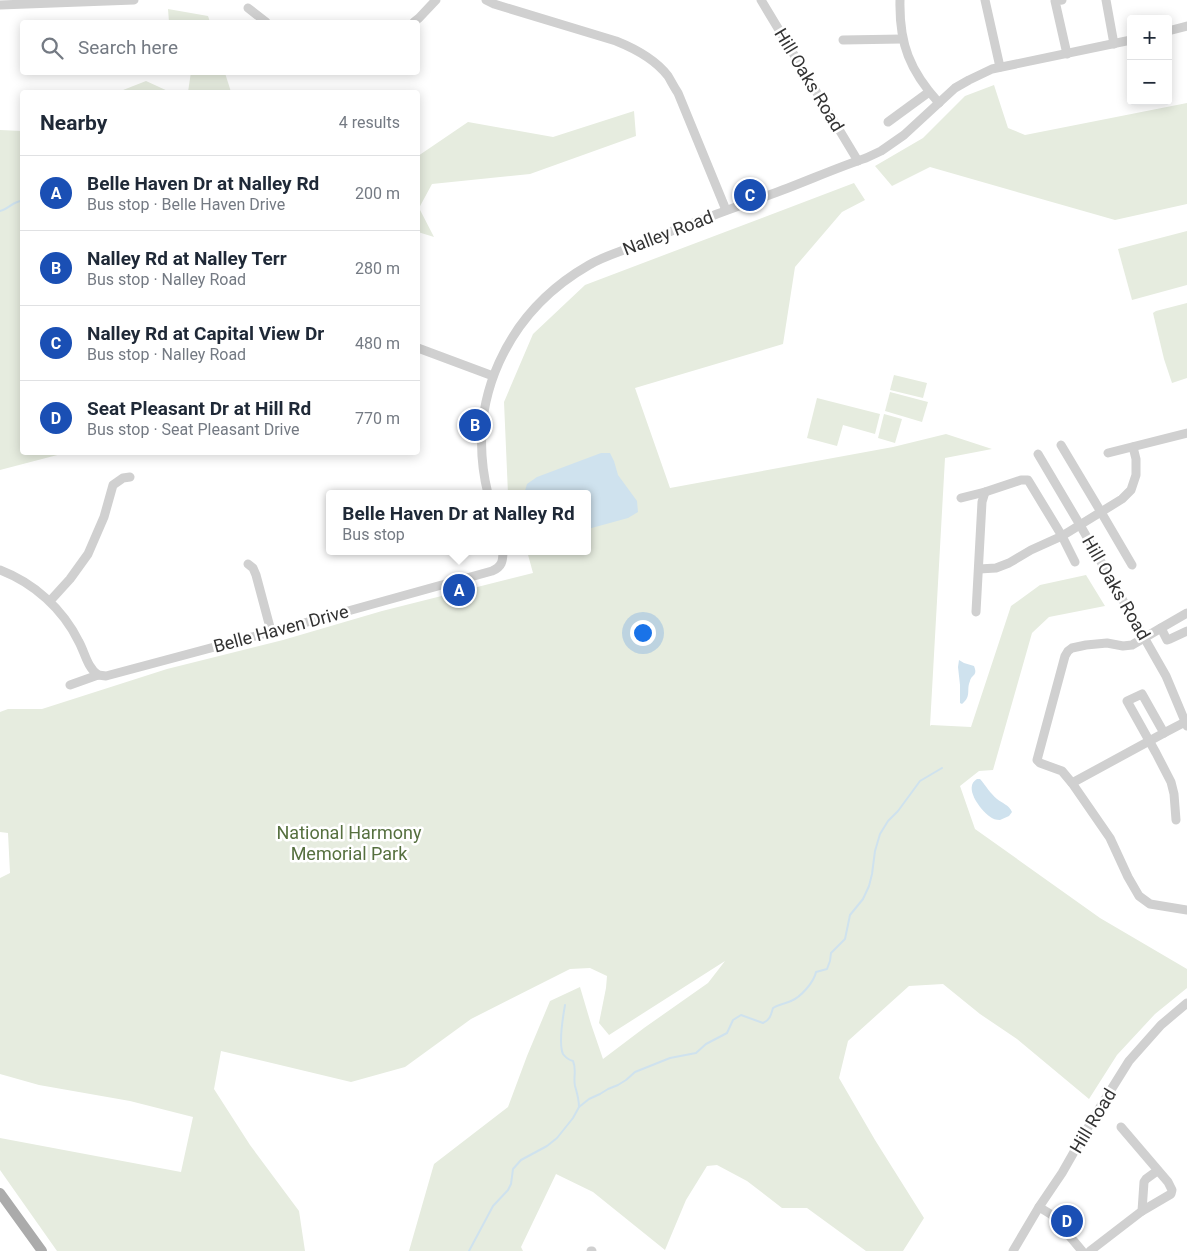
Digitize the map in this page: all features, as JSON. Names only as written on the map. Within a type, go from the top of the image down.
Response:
[{"type":"main road","points":[[0,1193],[42,1251]]},
{"type":"street","points":[[0,5],[134,0]]},
{"type":"street","points":[[417,20],[436,0]]},
{"type":"street","points":[[486,0],[616,41],[634,49],[659,67],[678,93],[726,210]]},
{"type":"street","name":"Hill Oaks Road","points":[[761,0],[858,161]]},
{"type":"street","points":[[900,0],[900,26],[908,57],[929,92],[939,103]]},
{"type":"street","points":[[985,0],[1000,67]]},
{"type":"street","points":[[1062,0],[1055,2],[1067,54]]},
{"type":"street","points":[[1106,0],[1114,44]]},
{"type":"street","points":[[248,8],[263,20]]},
{"type":"street","points":[[1172,30],[1187,26]]},
{"type":"street","points":[[843,40],[902,39]]},
{"type":"street","name":"Nalley Road","points":[[487,490],[483,461],[483,427],[485,405],[493,376],[506,347],[521,323],[547,296],[567,280],[590,264],[638,244],[880,151],[904,135],[956,88],[992,69],[1127,41]]},
{"type":"street","points":[[888,122],[929,92]]},
{"type":"street","points":[[420,349],[493,376]]},
{"type":"street","points":[[1108,453],[1187,433]]},
{"type":"street","points":[[1061,445],[1132,565]]},
{"type":"street","points":[[979,569],[1001,566],[1062,536],[1115,505],[1133,486],[1137,471],[1133,447]]},
{"type":"street","name":"Hill Oaks Road","points":[[1038,454],[1166,676],[1187,723]]},
{"type":"street","points":[[50,601],[70,580],[88,554],[104,517],[113,485],[123,478],[130,477]]},
{"type":"street","points":[[961,498],[1021,480],[1028,480],[1062,536],[1075,562]]},
{"type":"street","points":[[976,612],[982,502],[985,492]]},
{"type":"street","name":"Belle Haven Drive","points":[[70,685],[98,675],[106,676],[492,571],[501,565],[503,555]]},
{"type":"street","points":[[248,564],[256,575],[271,631]]},
{"type":"street","points":[[0,570],[21,580],[50,601],[64,617],[79,642],[93,672],[98,675]]},
{"type":"street","points":[[1187,613],[1130,646],[1107,643],[1076,647],[1070,650],[1065,656],[1037,758],[1040,763],[1062,771],[1072,783],[1110,838],[1139,896],[1150,904],[1187,910]]},
{"type":"street","points":[[1161,628],[1167,640],[1187,631]]},
{"type":"street","points":[[1164,732],[1142,694],[1127,701],[1150,740],[1171,782],[1176,820]]},
{"type":"street","points":[[1072,783],[1164,732],[1187,723]]},
{"type":"street","name":"Hill Road","points":[[1013,1251],[1129,1061],[1161,1025],[1187,1003]]},
{"type":"street","points":[[1090,1251],[1142,1211],[1171,1194],[1172,1190],[1168,1182],[1121,1127]]},
{"type":"street","points":[[1142,1211],[1144,1182],[1158,1171]]},
{"type":"street","points":[[1039,1207],[1052,1215],[1082,1251]]},
{"type":"green space","points":[[168,9],[208,16],[209,20],[169,20]]},
{"type":"green space","points":[[191,75],[226,75],[230,90],[188,90]]},
{"type":"green space","points":[[146,81],[166,90],[123,90]]},
{"type":"green space","points":[[994,85],[1008,128],[1025,135],[1187,103],[1187,204],[1115,220],[930,167],[892,186],[875,166],[923,138],[965,96]]},
{"type":"green space","points":[[634,111],[636,136],[530,174],[432,184],[420,206],[420,155],[468,122],[553,137]]},
{"type":"green space","points":[[0,130],[20,131],[20,455],[57,455],[0,470]]},
{"type":"green space","name":"National Harmony Memorial Park","points":[[854,183],[865,200],[842,212],[795,267],[783,344],[635,388],[670,488],[893,447],[946,434],[992,449],[945,458],[930,726],[971,727],[1011,606],[1040,585],[1086,575],[1105,606],[1049,617],[1032,633],[993,770],[979,771],[960,786],[975,829],[1100,918],[1187,969],[1187,988],[1155,1014],[1117,1055],[1089,1099],[1017,1039],[980,1014],[943,984],[909,986],[848,1041],[839,1078],[924,1218],[903,1251],[866,1251],[807,1208],[782,1208],[747,1181],[717,1165],[707,1166],[686,1200],[665,1250],[593,1192],[556,1174],[521,1247],[523,1251],[409,1251],[434,1164],[508,1107],[550,1001],[580,987],[603,1059],[708,983],[725,961],[609,1035],[599,1023],[607,976],[590,968],[570,969],[471,1019],[405,1067],[351,1082],[221,1051],[214,1089],[250,1145],[299,1211],[305,1251],[57,1251],[0,1170],[0,1138],[181,1172],[193,1117],[130,1101],[39,1085],[0,1074],[0,878],[10,873],[8,833],[0,832],[0,712],[8,709],[42,709],[167,669],[283,640],[382,611],[533,573],[528,555],[591,555],[591,490],[508,490],[504,402],[533,334],[585,285]]},
{"type":"green space","points":[[420,210],[434,237],[420,233]]},
{"type":"green space","points":[[1187,231],[1187,285],[1132,300],[1118,249]]},
{"type":"green space","points":[[1187,303],[1187,378],[1172,383],[1153,313]]},
{"type":"green space","points":[[894,375],[927,383],[923,398],[890,390]]},
{"type":"green space","points":[[890,392],[928,402],[922,422],[885,411]]},
{"type":"green space","points":[[817,398],[880,414],[875,434],[843,425],[837,446],[807,438]]},
{"type":"green space","points":[[884,414],[902,419],[895,443],[878,438]]},
{"type":"water","points":[[601,453],[610,453],[618,475],[637,501],[638,512],[628,518],[591,528],[591,490],[525,490],[527,484],[537,477]]},
{"type":"water","points":[[959,660],[974,666],[975,672],[969,684],[968,696],[962,704],[960,703]]},
{"type":"water","points":[[980,779],[995,797],[1009,808],[1012,812],[1009,816],[996,820],[981,808],[972,792],[973,783]]},
{"type":"waterway","points":[[0,211],[20,201]]},
{"type":"waterway","points":[[469,1251],[493,1206],[508,1190],[511,1184],[513,1169],[521,1160],[547,1146],[557,1138],[579,1107],[589,1099],[618,1085],[635,1072],[670,1058],[696,1053],[706,1044],[727,1033],[733,1020],[741,1015],[763,1023],[765,1022],[770,1017],[773,1008],[799,996],[810,985],[816,972],[827,969],[831,953],[845,939],[850,915],[863,899],[869,886],[880,834],[920,781],[942,768]]},
{"type":"waterway","points":[[565,1005],[561,1043],[563,1054],[573,1061],[574,1064],[579,1107]]},
{"type":"place","name":"Nalley Rd at Capital View Dr","points":[[750,195]]},
{"type":"place","name":"Nalley Rd at Nalley Terr","points":[[475,425]]},
{"type":"place","name":"Belle Haven Dr at Nalley Rd","points":[[459,590]]},
{"type":"place","name":"Seat Pleasant Dr at Hill Rd","points":[[1067,1221]]}]
